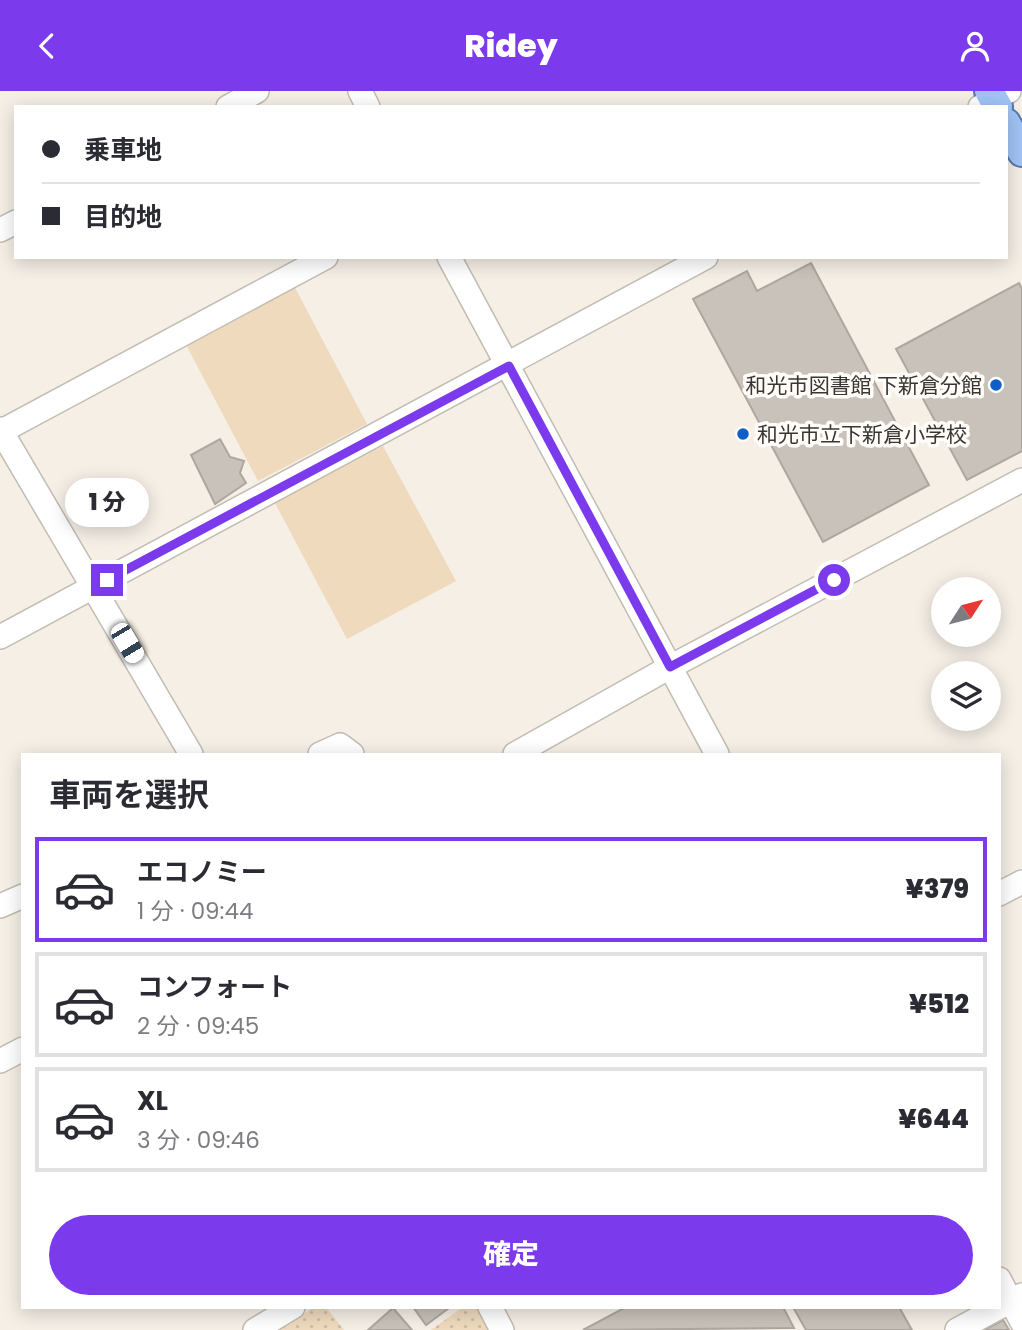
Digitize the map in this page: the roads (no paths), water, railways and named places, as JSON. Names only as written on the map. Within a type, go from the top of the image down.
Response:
[{"type":"main road","points":[[1008,126],[1022,152]]},
{"type":"street","points":[[232,105],[257,91]]},
{"type":"street","points":[[190,753],[0,431],[322,259]]},
{"type":"street","points":[[450,259],[716,753]]},
{"type":"street","points":[[0,637],[509,366],[702,259]]},
{"type":"street","points":[[517,753],[670,667],[1022,480]]},
{"type":"street","points":[[322,753],[340,745],[351,753]]},
{"type":"street","points":[[1001,893],[1022,881]]},
{"type":"street","points":[[0,906],[21,897]]},
{"type":"street","points":[[0,1061],[21,1050]]},
{"type":"street","points":[[1001,1281],[1016,1298],[1022,1322]]},
{"type":"street","points":[[255,1330],[290,1309]]},
{"type":"street","points":[[491,1309],[502,1330]]},
{"type":"street","points":[[957,1330],[996,1309]]},
{"type":"place","name":"和光市図書館 下新倉分館","points":[[996,385]]},
{"type":"place","name":"和光市立下新倉小学校","points":[[743,434]]}]
